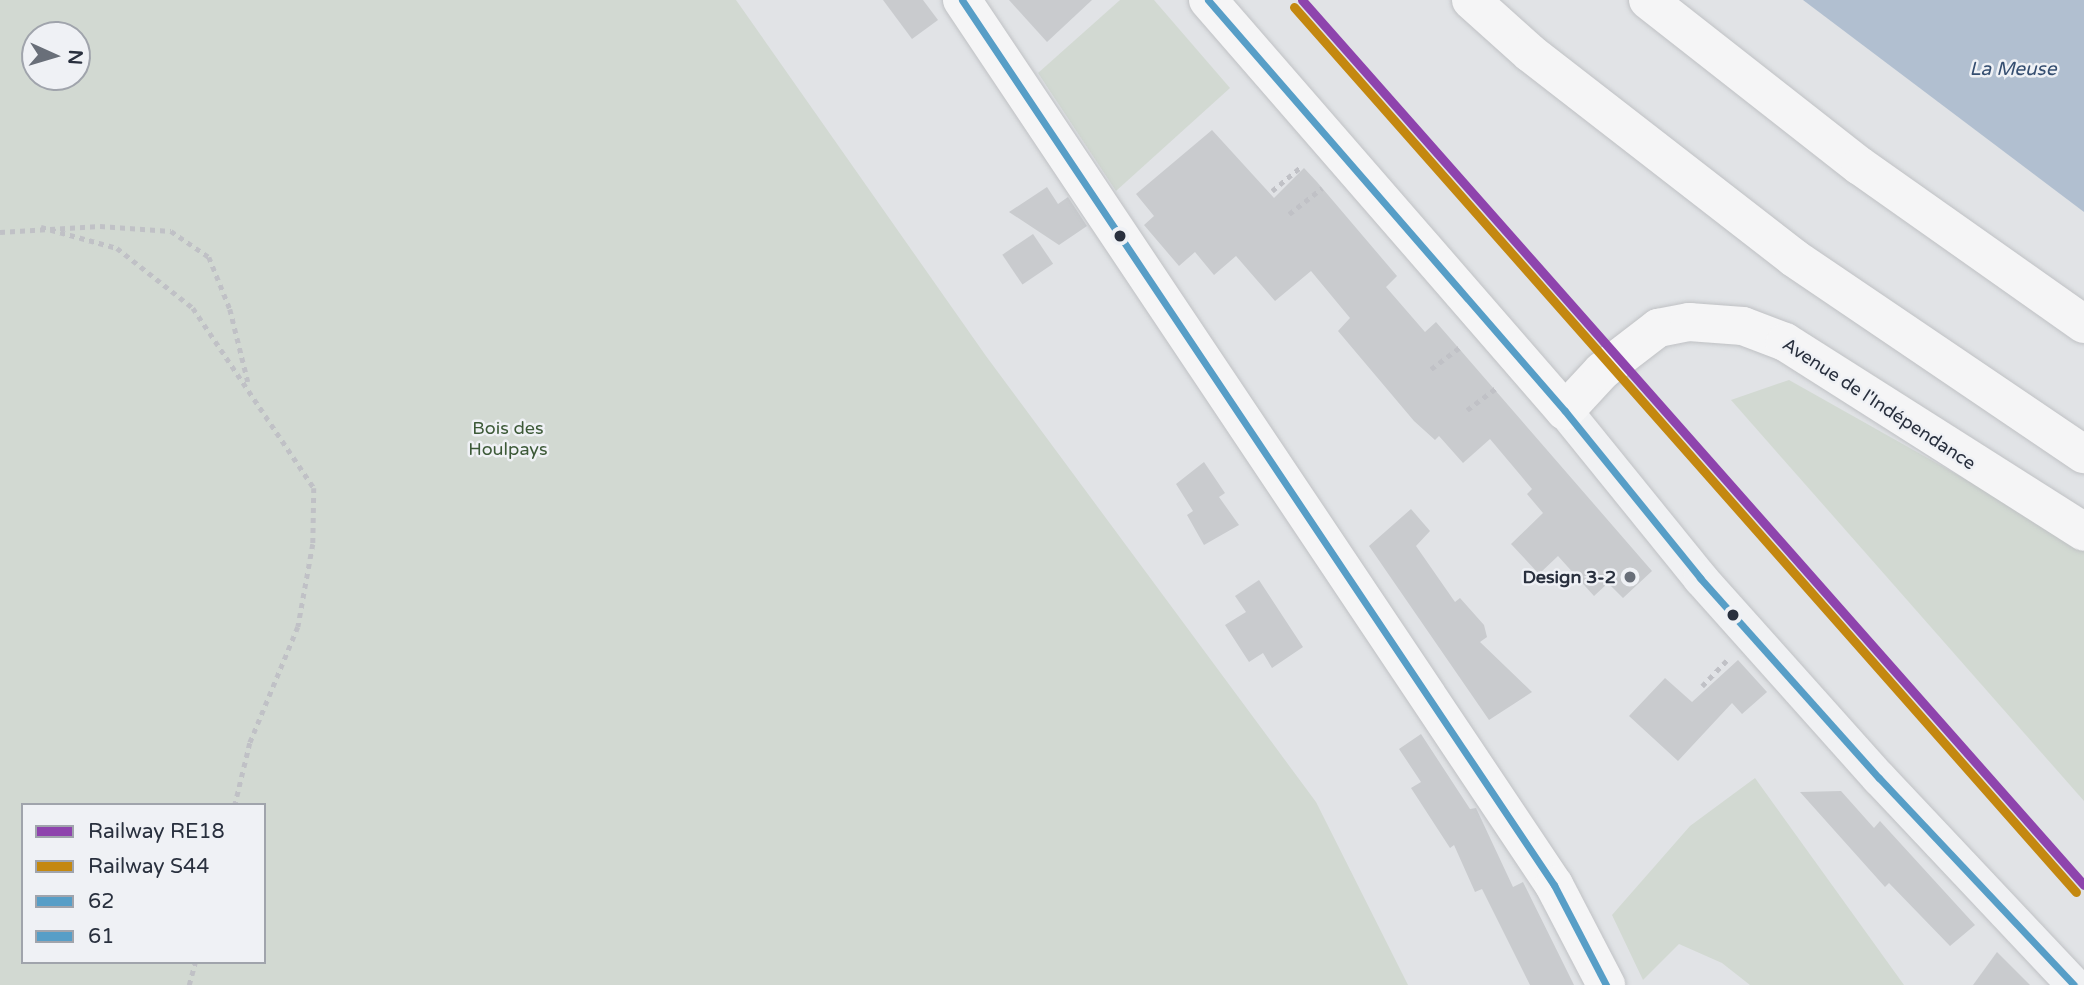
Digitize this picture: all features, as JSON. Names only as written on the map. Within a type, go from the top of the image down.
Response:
[{"type":"main road","points":[[962,0],[1554,885],[1606,985]]},
{"type":"main road","points":[[1208,0],[1565,411]]},
{"type":"main road","points":[[1471,0],[1530,54],[1794,258],[2084,454]]},
{"type":"main road","points":[[1648,0],[1860,166],[2084,324]]},
{"type":"main road","name":"Avenue de l'Indépendance","points":[[1565,411],[1602,371],[1658,328],[1689,321],[1743,326],[1785,342],[2084,532]]},
{"type":"street","points":[[1565,411],[1700,578],[1879,778],[2074,985]]},
{"type":"path","points":[[1272,191],[1302,166]]},
{"type":"path","points":[[1289,214],[1322,187]]},
{"type":"path","points":[[41,227],[117,248],[193,308],[249,386],[314,488],[313,544],[298,627],[250,743],[235,803]]},
{"type":"path","points":[[0,232],[41,227],[171,231],[209,257],[230,309],[249,386]]},
{"type":"path","points":[[1431,369],[1460,347]]},
{"type":"path","points":[[1467,410],[1496,388]]},
{"type":"path","points":[[1702,685],[1731,656]]},
{"type":"path","points":[[189,985],[194,964]]},
{"type":"green space","name":"Bois des Houlpays","points":[[0,0],[736,0],[986,356],[1316,802],[1408,985],[0,985]]},
{"type":"green space","points":[[1120,0],[1154,0],[1230,88],[1116,191],[1038,73]]},
{"type":"green space","points":[[1789,380],[2084,546],[2084,801],[1731,400]]},
{"type":"green space","points":[[1755,778],[1904,985],[1750,985],[1722,963],[1679,944],[1643,980],[1612,915],[1690,826]]},
{"type":"water","name":"La Meuse","points":[[1803,0],[2084,0],[2084,212]]},
{"type":"building","points":[[883,0],[923,0],[938,20],[912,39]]},
{"type":"building","points":[[1009,0],[1092,0],[1047,42]]},
{"type":"building","points":[[1212,130],[1274,198],[1304,168],[1397,276],[1386,287],[1425,332],[1436,322],[1652,571],[1623,598],[1608,583],[1594,596],[1558,556],[1539,574],[1511,544],[1543,513],[1527,494],[1532,489],[1490,439],[1463,463],[1439,436],[1435,440],[1414,421],[1338,331],[1350,318],[1311,271],[1275,301],[1236,256],[1214,275],[1195,252],[1179,266],[1144,225],[1154,216],[1136,194]]},
{"type":"building","points":[[1047,187],[1058,204],[1068,197],[1087,226],[1059,245],[1009,212]]},
{"type":"building","points":[[1033,234],[1053,264],[1022,285],[1002,255]]},
{"type":"building","points":[[1204,462],[1225,493],[1219,497],[1239,525],[1204,545],[1187,515],[1193,511],[1176,484]]},
{"type":"building","points":[[1411,509],[1430,531],[1416,546],[1455,602],[1460,598],[1484,625],[1487,637],[1480,642],[1532,692],[1489,720],[1369,546]]},
{"type":"building","points":[[1259,580],[1303,647],[1272,668],[1263,653],[1249,662],[1225,625],[1246,612],[1235,596]]},
{"type":"building","points":[[1738,660],[1767,692],[1742,714],[1732,703],[1678,761],[1629,716],[1665,678],[1692,702]]},
{"type":"building","points":[[1421,734],[1470,809],[1476,808],[1513,887],[1523,882],[1574,985],[1530,985],[1482,889],[1475,892],[1454,845],[1450,848],[1411,788],[1421,782],[1399,749]]},
{"type":"building","points":[[1841,791],[1874,828],[1880,821],[1975,925],[1950,946],[1889,883],[1885,887],[1800,792]]},
{"type":"building","points":[[1997,952],[2030,985],[1973,985]]},
{"type":"rail line","name":"RE18","points":[[1302,0],[2084,885]]},
{"type":"rail line","name":"S44","points":[[1294,7],[2076,892]]},
{"type":"transit line","name":"62","points":[[962,0],[1554,885],[1606,985]]},
{"type":"transit line","name":"61","points":[[1208,0],[1565,411],[1700,578],[1879,778],[2074,985]]},
{"type":"place","name":"Design 3-2","points":[[1630,577]]}]
